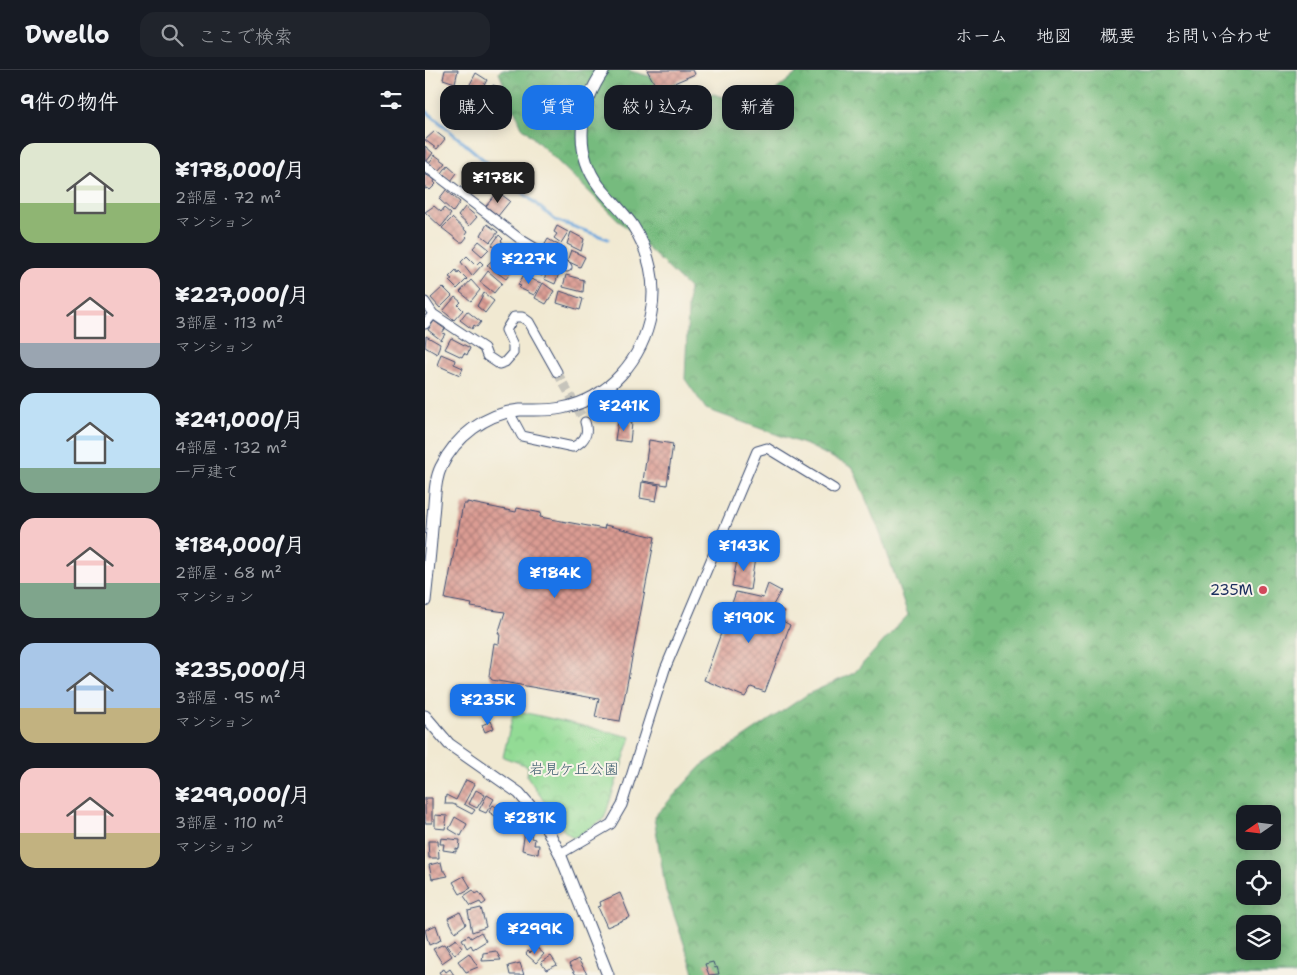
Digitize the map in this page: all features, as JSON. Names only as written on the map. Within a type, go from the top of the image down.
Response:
[{"type":"street","points":[[425,602],[437,476],[451,449],[474,427],[509,412],[561,409],[597,396],[634,359],[647,329],[653,291],[647,256],[633,226],[596,180],[583,148],[582,131],[585,105],[593,86],[604,70]]},
{"type":"street","points":[[425,166],[520,239],[567,267]]},
{"type":"street","points":[[425,302],[433,314],[484,348],[487,356],[499,364],[505,362],[513,353],[513,345],[506,330],[507,325],[514,317],[522,317],[529,322],[557,372]]},
{"type":"street","points":[[425,324],[433,314]]},
{"type":"street","points":[[509,412],[522,436],[573,447],[585,438],[587,430],[585,422]]},
{"type":"street","points":[[560,854],[611,824],[622,805],[665,669],[757,451],[767,448],[834,489]]},
{"type":"street","points":[[425,716],[449,744],[519,793],[543,820],[560,854],[608,975]]},
{"type":"green space","points":[[501,70],[627,70],[681,85],[604,85],[604,130],[712,130],[712,94],[722,97],[722,130],[794,130],[794,85],[782,85],[801,70],[1297,70],[1297,975],[695,975],[666,892],[654,817],[701,766],[808,694],[854,673],[908,615],[882,538],[853,468],[809,446],[706,409],[685,379],[689,288],[525,130],[594,130],[594,85],[522,85],[522,127],[512,104],[512,85],[504,85],[499,73]]},
{"type":"green space","name":"岩見ケ丘公園","points":[[514,710],[631,737],[604,819],[574,838],[564,831],[527,776],[528,766],[503,757]]},
{"type":"building","points":[[445,70],[458,70],[455,83],[443,79]]},
{"type":"building","points":[[647,70],[693,70],[695,74],[670,85],[655,85]]},
{"type":"building","points":[[476,73],[487,80],[484,85],[470,85]]},
{"type":"building","points":[[435,131],[445,139],[437,149],[425,140]]},
{"type":"building","points":[[425,146],[433,153],[426,162],[425,161]]},
{"type":"building","points":[[435,155],[446,163],[439,171],[429,163]]},
{"type":"building","points":[[448,165],[457,173],[451,181],[442,173]]},
{"type":"building","points":[[425,174],[435,180],[436,184],[430,190],[428,188],[425,189]]},
{"type":"building","points":[[446,190],[460,202],[453,212],[439,199]]},
{"type":"building","points":[[496,194],[500,197],[502,195],[510,201],[498,216],[486,206]]},
{"type":"building","points":[[434,206],[441,212],[444,208],[451,214],[441,227],[425,212]]},
{"type":"building","points":[[465,207],[477,217],[469,226],[458,216]]},
{"type":"building","points":[[452,218],[467,232],[465,235],[467,237],[463,242],[460,242],[442,228]]},
{"type":"building","points":[[487,224],[498,232],[490,242],[481,235]]},
{"type":"building","points":[[557,226],[568,232],[561,243],[554,238],[557,234],[554,232]]},
{"type":"building","points":[[571,232],[584,239],[581,251],[567,244]]},
{"type":"building","points":[[499,235],[503,239],[501,241],[509,247],[503,254],[492,245]]},
{"type":"building","points":[[548,239],[565,249],[559,258],[546,251],[548,248],[544,246]]},
{"type":"building","points":[[479,241],[489,249],[482,256],[473,248]]},
{"type":"building","points":[[515,245],[524,250],[518,265],[505,257],[511,246]]},
{"type":"building","points":[[571,250],[585,257],[580,267],[567,261]]},
{"type":"building","points":[[467,256],[476,265],[480,261],[483,264],[472,276],[461,262]]},
{"type":"building","points":[[497,256],[506,262],[504,265],[512,271],[506,279],[487,265]]},
{"type":"building","points":[[532,257],[541,261],[540,264],[546,267],[542,276],[527,268]]},
{"type":"building","points":[[551,264],[560,271],[555,284],[544,279]]},
{"type":"building","points":[[456,270],[467,279],[457,289],[449,281],[452,279],[449,277]]},
{"type":"building","points":[[488,271],[502,283],[494,293],[480,282]]},
{"type":"building","points":[[566,275],[584,280],[583,292],[563,287]]},
{"type":"building","points":[[523,276],[541,283],[534,295],[519,288],[521,286],[518,285]]},
{"type":"building","points":[[471,280],[480,290],[471,301],[460,292]]},
{"type":"building","points":[[543,283],[554,291],[546,304],[535,298]]},
{"type":"building","points":[[443,287],[452,296],[440,308],[431,298]]},
{"type":"building","points":[[560,291],[583,299],[580,310],[557,303]]},
{"type":"building","points":[[484,293],[494,301],[485,313],[477,306]]},
{"type":"building","points":[[455,297],[461,302],[458,305],[463,310],[454,320],[443,311]]},
{"type":"building","points":[[467,311],[481,322],[477,327],[474,325],[472,329],[460,320]]},
{"type":"building","points":[[434,321],[445,329],[442,333],[445,334],[441,340],[428,330]]},
{"type":"building","points":[[426,336],[440,344],[437,354],[425,347]]},
{"type":"building","points":[[451,338],[470,348],[467,355],[464,353],[462,357],[445,349]]},
{"type":"building","points":[[441,354],[455,360],[454,364],[463,368],[460,375],[437,365]]},
{"type":"building","points":[[618,421],[632,423],[630,442],[615,440]]},
{"type":"building","points":[[649,440],[673,444],[667,485],[643,481]]},
{"type":"building","points":[[642,482],[659,485],[656,501],[640,498]]},
{"type":"building","points":[[467,502],[516,512],[517,508],[541,513],[540,517],[604,529],[605,525],[655,537],[620,721],[595,717],[599,699],[492,680],[489,676],[494,643],[499,644],[500,634],[498,634],[505,612],[471,607],[472,604],[445,599],[463,504],[467,504]]},
{"type":"building","points":[[738,555],[755,558],[750,590],[732,586]]},
{"type":"building","points":[[768,584],[781,591],[773,605],[784,611],[779,619],[790,625],[765,692],[751,687],[745,697],[704,680],[736,592],[763,598]]},
{"type":"building","points":[[491,721],[494,728],[485,732],[482,725]]},
{"type":"building","points":[[466,780],[475,784],[464,804],[475,810],[472,814],[453,804],[445,804],[446,795],[456,800]]},
{"type":"building","points":[[476,790],[485,795],[477,808],[469,804]]},
{"type":"building","points":[[487,795],[494,799],[486,813],[479,810]]},
{"type":"building","points":[[425,798],[432,798],[432,823],[425,823]]},
{"type":"building","points":[[493,805],[507,814],[503,821],[489,812]]},
{"type":"building","points":[[435,815],[447,816],[445,829],[435,828]]},
{"type":"building","points":[[455,817],[467,824],[461,836],[449,829]]},
{"type":"building","points":[[525,831],[532,832],[531,838],[535,839],[534,845],[539,845],[538,854],[522,850]]},
{"type":"building","points":[[441,838],[460,840],[459,849],[456,848],[456,852],[443,850],[444,844],[440,844]]},
{"type":"building","points":[[428,841],[438,841],[439,858],[429,858]]},
{"type":"building","points":[[441,862],[443,871],[448,876],[432,879],[429,865]]},
{"type":"building","points":[[464,876],[471,888],[460,894],[453,882]]},
{"type":"building","points":[[473,890],[476,894],[479,892],[486,902],[482,905],[480,902],[471,906],[464,896]]},
{"type":"building","points":[[620,893],[630,917],[607,927],[598,907],[601,906],[600,902]]},
{"type":"building","points":[[481,908],[486,927],[472,932],[468,911]]},
{"type":"building","points":[[460,912],[466,924],[455,932],[448,918]]},
{"type":"building","points":[[436,925],[441,940],[429,945],[425,930]]},
{"type":"building","points":[[481,932],[486,941],[473,949],[471,945],[467,948],[462,939],[469,935],[471,938]]},
{"type":"building","points":[[456,939],[462,947],[455,955],[447,945]]},
{"type":"building","points":[[444,944],[452,956],[442,963],[433,949]]},
{"type":"building","points":[[536,947],[544,954],[536,963],[526,954]]},
{"type":"building","points":[[496,951],[501,960],[482,961],[483,953]]},
{"type":"building","points":[[469,953],[478,967],[466,972],[458,961]]},
{"type":"building","points":[[551,956],[557,965],[546,970],[541,962]]},
{"type":"building","points":[[578,959],[587,974],[576,975],[569,964]]},
{"type":"building","points":[[713,962],[719,974],[709,975],[705,964]]},
{"type":"building","points":[[520,963],[524,975],[510,975],[508,966]]},
{"type":"building","points":[[444,969],[446,972],[450,969],[454,975],[441,975],[439,972]]},
{"type":"waterway","points":[[425,110],[555,220],[608,239]]},
{"type":"tunnel","points":[[557,372],[585,422]]},
{"type":"place","name":"235M","points":[[1263,590]]}]
